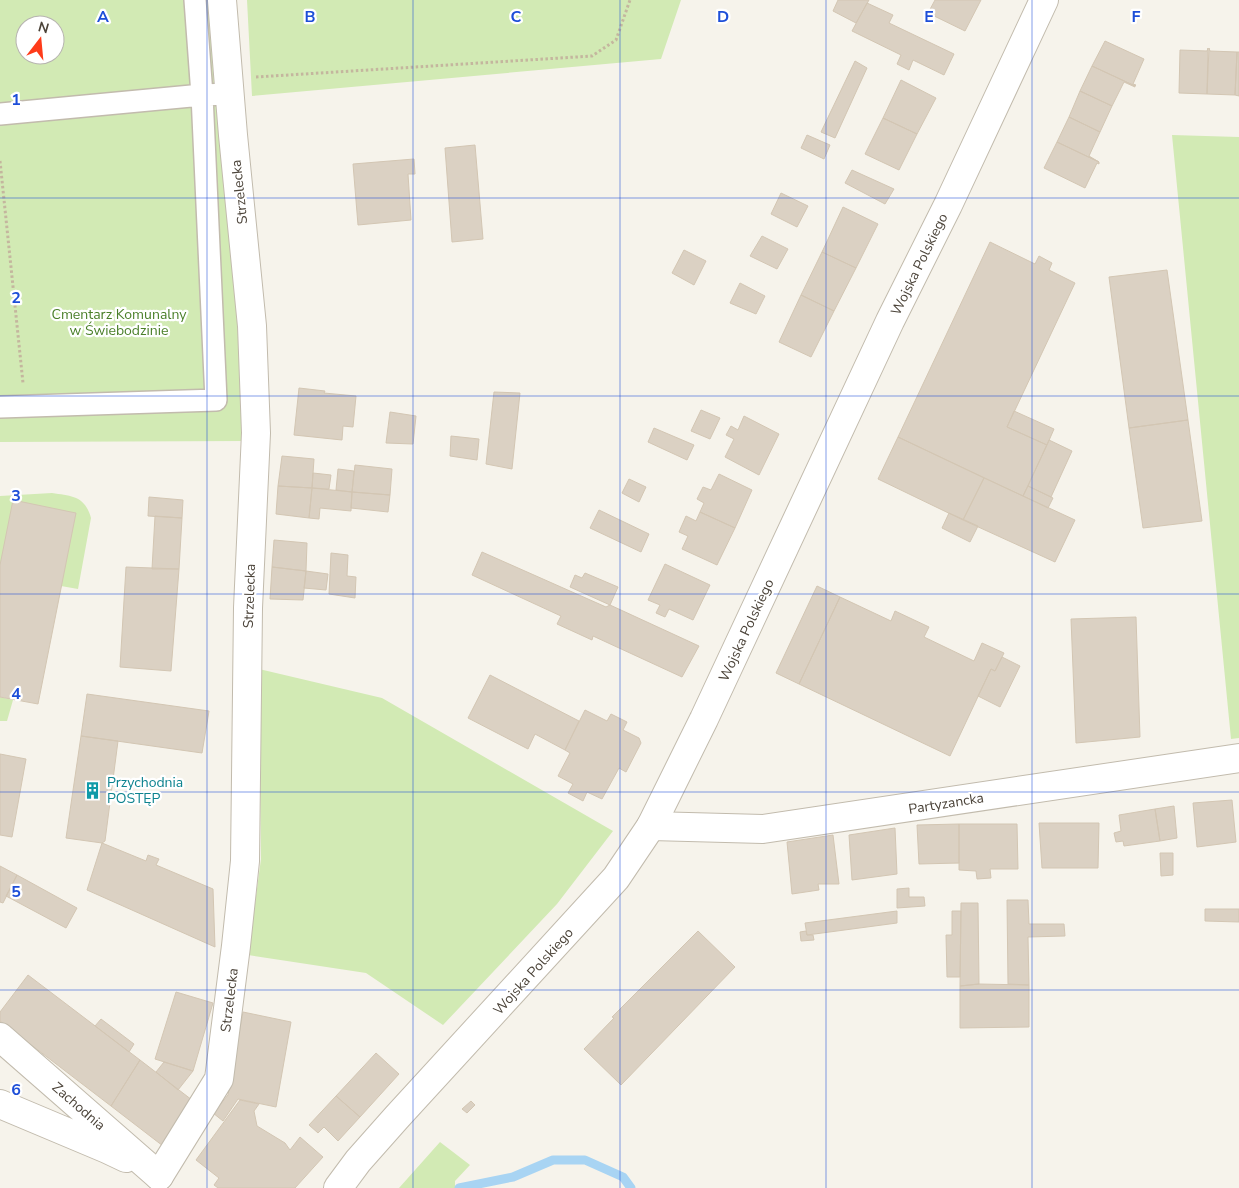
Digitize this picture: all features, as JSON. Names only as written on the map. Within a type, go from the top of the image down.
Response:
[{"type":"street","points":[[0,407],[216,400],[202,95],[195,0]]},
{"type":"street","name":"Strzelecka","points":[[164,1182],[219,1079],[235,953],[244,861],[248,608],[256,433],[252,326],[222,0]]},
{"type":"street","name":"Wojska Polskiego","points":[[338,1188],[377,1139],[616,878],[651,826],[704,719],[890,321],[948,205],[1044,0]]},
{"type":"street","points":[[0,114],[202,95],[229,86]]},
{"type":"street","name":"Partyzancka","points":[[651,826],[763,829],[1239,758]]},
{"type":"street","name":"Zachodnia","points":[[0,1037],[164,1182]]},
{"type":"street","name":"Zachodnia","points":[[0,1104],[107,1149],[164,1182]]},
{"type":"path","points":[[229,86],[592,56],[616,40],[630,0]]},
{"type":"path","points":[[0,160],[26,406]]},
{"type":"green space","name":"Cmentarz Komunalny w Świebodzinie","points":[[0,0],[213,0],[246,441],[0,442]]},
{"type":"green space","points":[[247,0],[681,0],[661,59],[252,96]]},
{"type":"green space","points":[[1172,135],[1239,137],[1239,738],[1231,739]]},
{"type":"green space","points":[[52,493],[77,498],[85,505],[91,518],[78,589],[61,586],[0,565],[0,496]]},
{"type":"green space","points":[[259,669],[382,698],[613,831],[557,904],[443,1025],[366,973],[248,955],[261,859]]},
{"type":"green space","points":[[0,697],[13,700],[7,721],[0,721]]},
{"type":"green space","points":[[440,1142],[470,1165],[455,1181],[455,1188],[399,1188]]},
{"type":"building","points":[[838,0],[869,0],[856,23],[833,11]]},
{"type":"building","points":[[935,0],[981,0],[965,31],[928,13]]},
{"type":"building","points":[[867,3],[893,15],[889,23],[954,54],[944,75],[913,60],[909,70],[897,64],[901,55],[852,31]]},
{"type":"building","points":[[1105,41],[1144,59],[1133,84],[1135,86],[1092,66]]},
{"type":"building","points":[[1208,48],[1207,94],[1179,93],[1180,50],[1207,51]]},
{"type":"building","points":[[1209,48],[1210,51],[1237,52],[1235,95],[1207,94]]},
{"type":"building","points":[[1237,52],[1239,52],[1239,96],[1235,95]]},
{"type":"building","points":[[855,61],[867,68],[835,138],[821,132]]},
{"type":"building","points":[[1092,66],[1135,87],[1124,82],[1112,106],[1080,91]]},
{"type":"building","points":[[901,80],[936,98],[917,134],[883,118]]},
{"type":"building","points":[[1080,91],[1112,106],[1100,132],[1069,117]]},
{"type":"building","points":[[1069,117],[1100,132],[1089,156],[1099,162],[1057,142]]},
{"type":"building","points":[[883,118],[917,134],[899,170],[865,154]]},
{"type":"building","points":[[807,135],[830,145],[824,159],[801,148]]},
{"type":"building","points":[[1057,142],[1099,162],[1085,188],[1044,168]]},
{"type":"building","points":[[475,145],[483,239],[452,242],[445,148]]},
{"type":"building","points":[[414,159],[415,174],[408,174],[411,220],[358,225],[353,164]]},
{"type":"building","points":[[852,170],[894,189],[885,204],[845,183]]},
{"type":"building","points":[[781,193],[808,206],[797,227],[771,214]]},
{"type":"building","points":[[843,207],[878,224],[856,268],[822,252]]},
{"type":"building","points":[[762,236],[788,249],[777,269],[750,256]]},
{"type":"building","points":[[990,242],[1035,264],[1039,256],[1052,263],[1049,270],[1075,283],[1007,427],[1047,445],[1023,496],[898,437]]},
{"type":"building","points":[[684,250],[706,261],[694,285],[672,273]]},
{"type":"building","points":[[822,252],[856,268],[834,311],[801,295]]},
{"type":"building","points":[[1167,270],[1188,420],[1129,428],[1109,277]]},
{"type":"building","points":[[740,283],[765,296],[756,314],[730,303]]},
{"type":"building","points":[[801,295],[834,311],[811,357],[779,342]]},
{"type":"building","points":[[299,388],[356,396],[353,427],[343,426],[342,440],[294,435]]},
{"type":"building","points":[[494,392],[520,393],[512,469],[486,464]]},
{"type":"building","points":[[701,410],[720,418],[710,439],[691,431]]},
{"type":"building","points":[[1014,411],[1054,429],[1047,445],[1007,427]]},
{"type":"building","points":[[390,412],[416,416],[413,444],[386,443]]},
{"type":"building","points":[[744,416],[779,434],[759,475],[725,457],[734,439],[726,435],[731,426],[738,430]]},
{"type":"building","points":[[1188,420],[1202,521],[1143,528],[1129,428]]},
{"type":"building","points":[[654,428],[694,445],[687,460],[648,442]]},
{"type":"building","points":[[451,436],[479,439],[477,460],[450,456]]},
{"type":"building","points":[[898,437],[984,478],[963,520],[878,479]]},
{"type":"building","points":[[1049,440],[1072,451],[1051,497],[1028,486]]},
{"type":"building","points":[[282,456],[314,459],[312,488],[278,486]]},
{"type":"building","points":[[355,465],[392,469],[390,495],[352,492]]},
{"type":"building","points":[[338,469],[354,471],[352,492],[336,490]]},
{"type":"building","points":[[313,473],[331,475],[329,489],[312,488]]},
{"type":"building","points":[[719,474],[752,490],[735,528],[700,512],[704,503],[697,499],[703,487],[711,490]]},
{"type":"building","points":[[984,478],[1075,520],[1055,562],[963,520]]},
{"type":"building","points":[[629,479],[646,487],[639,502],[622,493]]},
{"type":"building","points":[[278,486],[312,488],[309,518],[276,514]]},
{"type":"building","points":[[1028,486],[1053,498],[1048,508],[1023,496]]},
{"type":"building","points":[[312,488],[352,492],[351,511],[320,508],[319,519],[309,518]]},
{"type":"building","points":[[352,492],[390,495],[388,512],[351,508]]},
{"type":"building","points":[[149,497],[183,500],[182,518],[148,516]]},
{"type":"building","points":[[13,500],[76,513],[38,704],[0,697],[0,565]]},
{"type":"building","points":[[599,510],[649,534],[641,552],[590,528]]},
{"type":"building","points":[[700,512],[735,528],[717,565],[682,549],[688,536],[679,532],[686,516],[696,521]]},
{"type":"building","points":[[949,513],[978,526],[970,542],[942,528]]},
{"type":"building","points":[[155,516],[182,518],[179,569],[152,569]]},
{"type":"building","points":[[274,540],[307,543],[306,571],[272,567]]},
{"type":"building","points":[[482,552],[606,607],[610,605],[699,646],[682,677],[593,636],[592,640],[557,624],[561,616],[472,575]]},
{"type":"building","points":[[331,553],[348,555],[347,576],[356,577],[355,598],[329,594]]},
{"type":"building","points":[[665,564],[710,585],[693,620],[669,609],[665,617],[656,613],[660,605],[648,600]]},
{"type":"building","points":[[126,567],[179,569],[171,671],[120,667]]},
{"type":"building","points":[[272,567],[306,571],[303,600],[270,599]]},
{"type":"building","points":[[306,571],[328,574],[326,590],[304,588]]},
{"type":"building","points":[[585,573],[618,587],[610,605],[570,587],[575,575],[582,578]]},
{"type":"building","points":[[817,586],[840,597],[799,684],[776,673]]},
{"type":"building","points":[[840,597],[891,621],[895,611],[929,627],[924,637],[974,661],[982,643],[1004,653],[995,671],[991,669],[950,756],[799,684]]},
{"type":"building","points":[[1136,617],[1140,737],[1076,743],[1071,619]]},
{"type":"building","points":[[1002,657],[1020,666],[1000,707],[978,696],[991,669],[995,671]]},
{"type":"building","points":[[490,675],[579,721],[565,750],[535,734],[528,749],[468,718]]},
{"type":"building","points":[[87,694],[209,711],[202,753],[81,736]]},
{"type":"building","points":[[585,710],[607,721],[611,714],[627,722],[623,730],[639,738],[641,743],[626,772],[619,768],[602,799],[587,792],[583,801],[568,793],[573,784],[558,776],[570,753],[565,750]]},
{"type":"building","name":"Przychodnia POSTĘP","points":[[81,736],[118,741],[105,841],[102,843],[66,838]]},
{"type":"building","points":[[0,754],[26,759],[12,837],[0,835]]},
{"type":"building","points":[[1232,800],[1236,842],[1197,847],[1193,803]]},
{"type":"building","points":[[1174,806],[1177,838],[1160,841],[1155,809]]},
{"type":"building","points":[[1155,809],[1160,841],[1124,846],[1123,841],[1116,842],[1114,833],[1121,831],[1119,815]]},
{"type":"building","points":[[1039,823],[1099,823],[1098,868],[1042,868]]},
{"type":"building","points":[[959,824],[959,863],[919,864],[917,825]]},
{"type":"building","points":[[959,824],[1017,824],[1018,869],[990,869],[991,878],[977,879],[976,871],[959,870]]},
{"type":"building","points":[[895,828],[897,874],[852,880],[849,835]]},
{"type":"building","points":[[833,835],[839,884],[818,884],[819,890],[792,894],[787,842]]},
{"type":"building","points":[[102,843],[146,861],[148,855],[159,859],[156,865],[213,889],[215,947],[87,890]]},
{"type":"building","points":[[1160,853],[1173,853],[1173,875],[1161,876]]},
{"type":"building","points":[[0,866],[17,875],[3,903],[0,902]]},
{"type":"building","points":[[17,875],[77,908],[66,928],[6,896]]},
{"type":"building","points":[[909,888],[909,897],[924,897],[925,906],[897,908],[897,889]]},
{"type":"building","points":[[1007,900],[1028,900],[1029,924],[1064,924],[1065,936],[1028,937],[1029,985],[1008,984]]},
{"type":"building","points":[[961,903],[978,903],[979,984],[960,986]]},
{"type":"building","points":[[1205,909],[1239,909],[1239,922],[1205,921]]},
{"type":"building","points":[[897,911],[897,923],[807,935],[805,923]]},
{"type":"building","points":[[952,911],[961,911],[960,977],[947,977],[946,935],[952,935]]},
{"type":"building","points":[[698,931],[735,967],[621,1085],[584,1049],[614,1018],[612,1017]]},
{"type":"building","points":[[806,931],[807,935],[813,935],[814,940],[801,941],[800,932]]},
{"type":"building","points":[[28,975],[140,1060],[111,1106],[0,1021],[0,1012]]},
{"type":"building","points":[[979,984],[1029,985],[1029,1027],[960,1028],[960,986]]},
{"type":"building","points":[[176,992],[213,1003],[193,1071],[155,1059]]},
{"type":"building","points":[[243,1012],[291,1022],[276,1107],[238,1099],[223,1121],[213,1113],[228,1095]]},
{"type":"building","points":[[101,1019],[134,1044],[129,1052],[95,1026]]},
{"type":"building","points":[[376,1053],[399,1074],[360,1117],[336,1096]]},
{"type":"building","points":[[140,1060],[192,1100],[163,1146],[111,1106]]},
{"type":"building","points":[[164,1062],[193,1071],[178,1090],[156,1072]]},
{"type":"building","points":[[336,1096],[360,1117],[338,1141],[324,1127],[318,1133],[309,1125]]},
{"type":"building","points":[[240,1100],[259,1104],[254,1111],[257,1126],[285,1143],[290,1150],[300,1137],[323,1157],[295,1188],[218,1188],[214,1185],[219,1178],[196,1160]]},
{"type":"building","points":[[471,1101],[475,1105],[467,1113],[462,1109]]},
{"type":"waterway","points":[[459,1188],[513,1177],[553,1160],[585,1160],[623,1177],[631,1188]]},
{"type":"place","name":"Przychodnia POSTĘP","points":[[93,790]]}]
